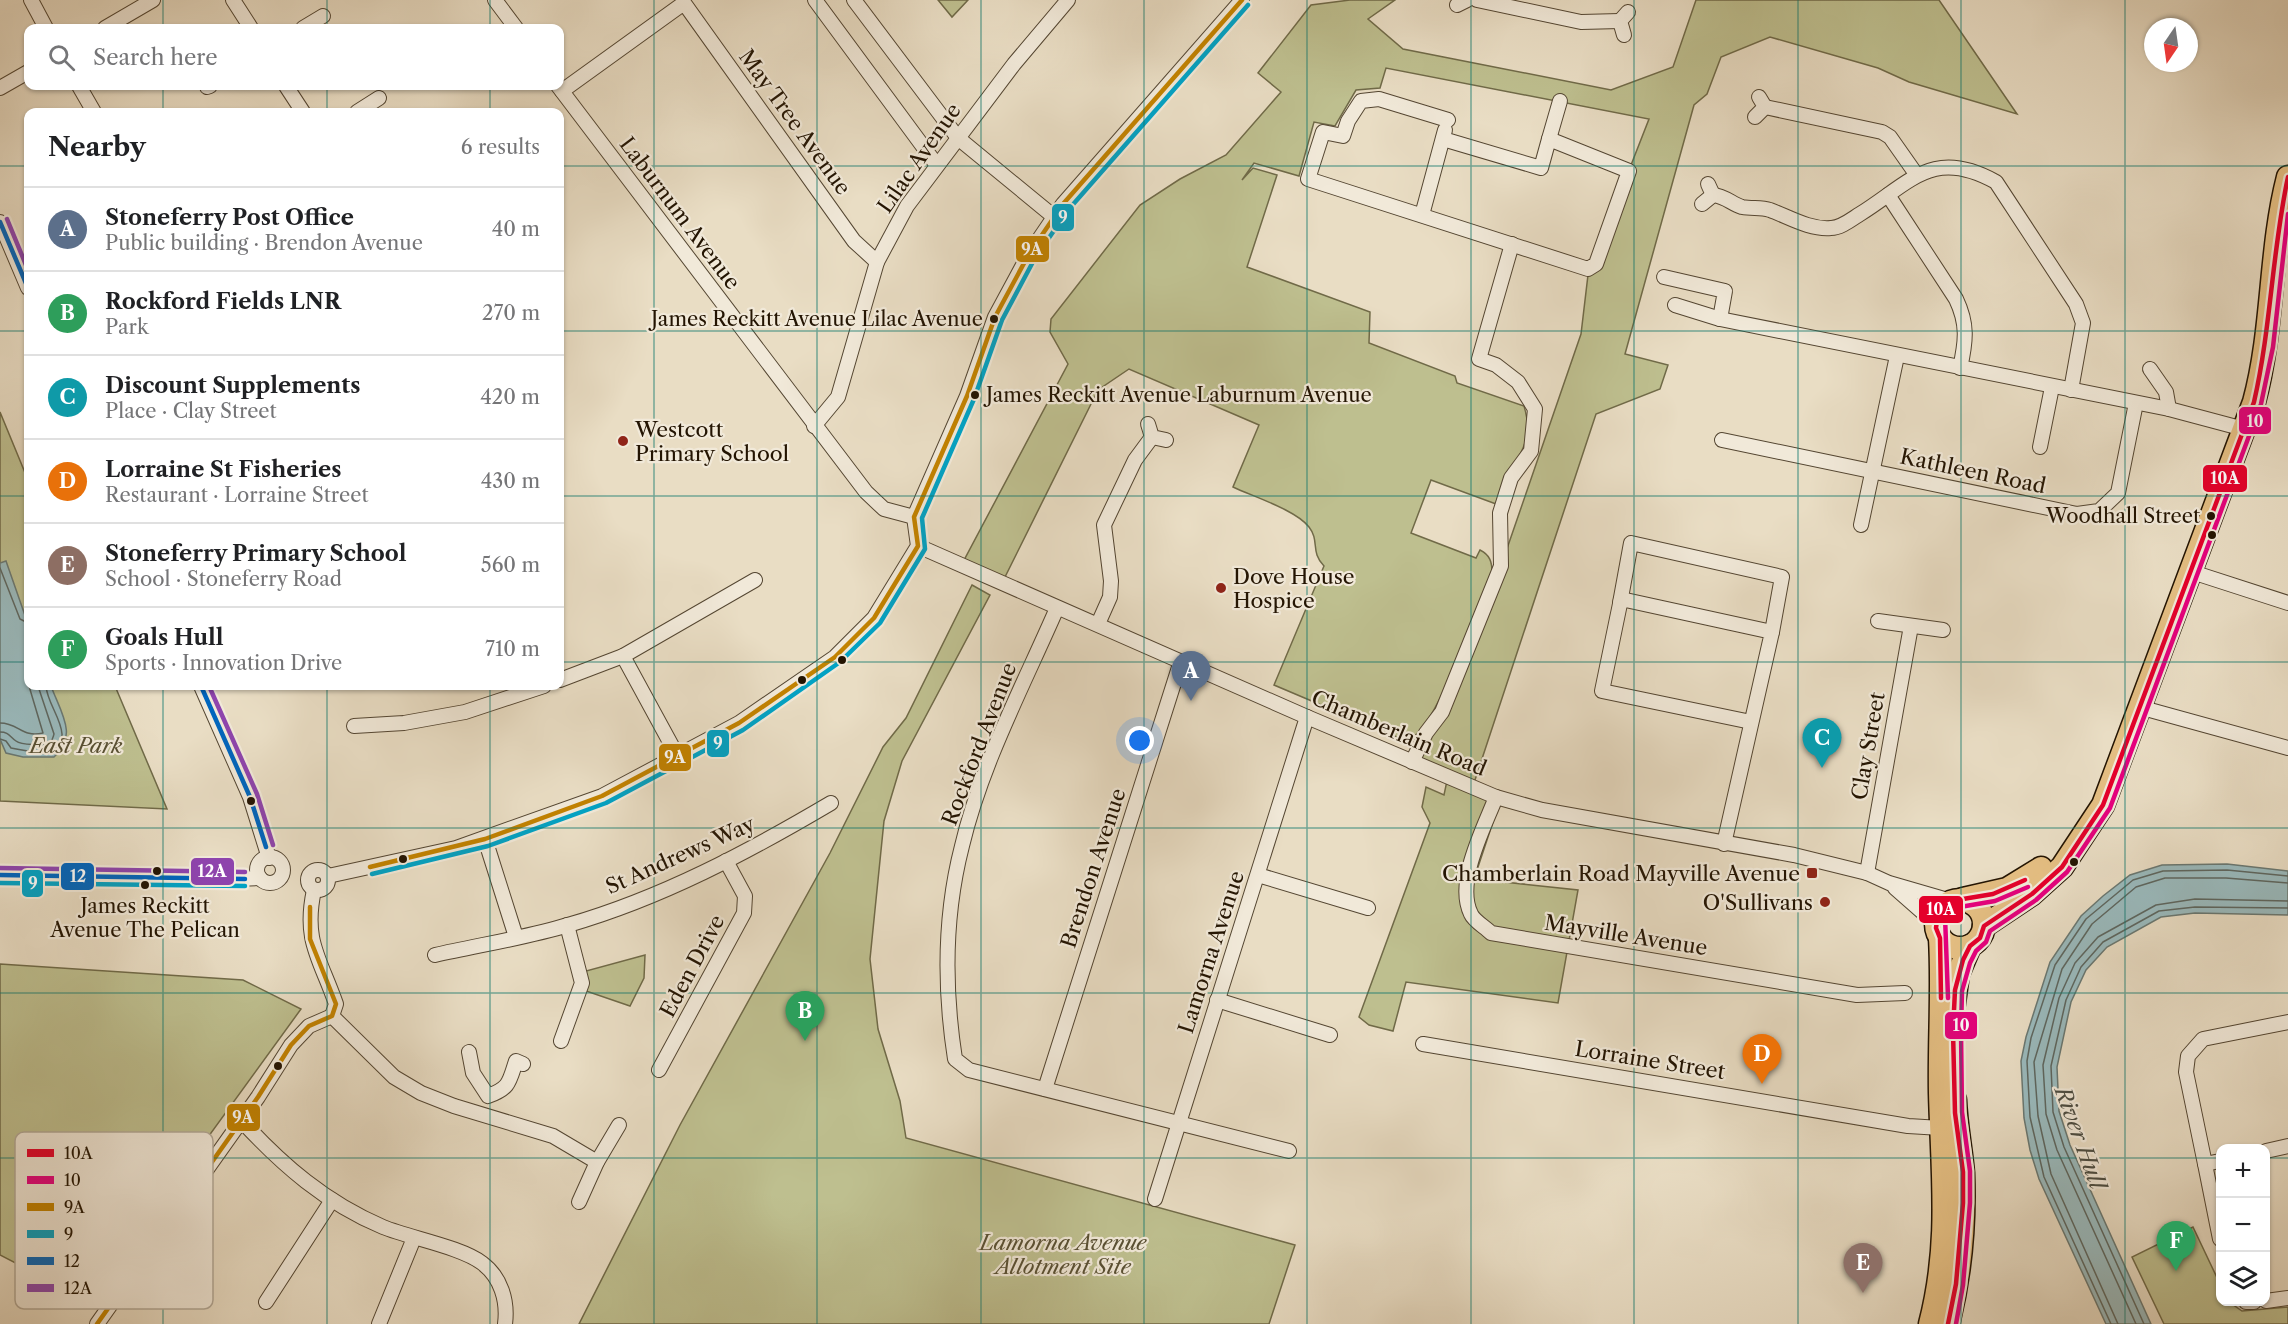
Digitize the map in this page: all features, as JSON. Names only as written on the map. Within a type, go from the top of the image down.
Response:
[{"type":"highway","points":[[1984,926],[2032,894],[2062,867],[2094,822],[2115,772],[2254,402],[2266,350],[2277,231],[2288,177]]},
{"type":"highway","points":[[1930,1324],[1939,1283],[1946,1227],[1941,1128],[1938,912],[1957,900],[2007,889],[2036,874],[2072,836],[2115,772]]},
{"type":"highway","points":[[1948,1324],[1956,1284],[1963,1203],[1955,1113],[1953,1013],[1958,974],[1970,946],[1980,938],[1984,926],[1981,911],[1970,901],[1957,900]]},
{"type":"highway","points":[[1938,933],[1954,947],[1970,946]]},
{"type":"street","points":[[31,0],[44,24]]},
{"type":"street","points":[[112,24],[153,0]]},
{"type":"street","points":[[233,0],[248,24]]},
{"type":"street","points":[[495,0],[513,24]]},
{"type":"street","points":[[814,0],[936,164]]},
{"type":"street","points":[[854,0],[958,138],[1053,216]]},
{"type":"street","name":"Lilac Avenue","points":[[814,426],[838,397],[877,262],[907,206],[936,164],[1014,64],[1068,0]]},
{"type":"street","points":[[213,1159],[291,1045],[309,1026],[332,1016],[336,1004],[310,939],[311,881],[320,870],[328,876],[485,839],[602,796],[739,723],[835,657],[874,618],[918,546],[914,517],[967,396],[996,317],[1053,216],[1242,0]]},
{"type":"street","points":[[1477,0],[1545,6],[1581,22],[1624,23]]},
{"type":"street","points":[[564,85],[687,1]]},
{"type":"street","name":"May Tree Avenue","points":[[687,1],[854,241],[877,262]]},
{"type":"street","points":[[310,24],[323,16]]},
{"type":"street","points":[[0,88],[24,74]]},
{"type":"street","points":[[81,90],[92,108]]},
{"type":"street","points":[[289,90],[300,108]]},
{"type":"street","name":"Laburnum Avenue","points":[[562,90],[870,497],[884,509],[914,517]]},
{"type":"street","points":[[363,108],[379,98]]},
{"type":"street","points":[[1422,215],[1449,116],[1369,98],[1356,106],[1343,136],[1323,132],[1308,179],[1588,268],[1596,264],[1629,171],[1549,139]]},
{"type":"street","points":[[1443,139],[1541,168],[1560,100]]},
{"type":"street","points":[[1760,107],[1882,132],[1890,137],[1916,174]]},
{"type":"street","points":[[1708,194],[1725,196],[1741,207],[1762,208],[1791,220],[1831,228],[1840,226],[1916,174],[1952,166],[1977,171],[1996,182],[2076,304],[2083,323],[2071,390]]},
{"type":"street","points":[[1888,195],[1956,299],[1964,316],[1967,337],[1960,368]]},
{"type":"street","points":[[0,222],[24,279]]},
{"type":"street","points":[[1412,762],[1426,733],[1442,712],[1501,566],[1500,513],[1511,478],[1531,451],[1535,409],[1518,382],[1496,365],[1479,359],[1512,244]]},
{"type":"street","points":[[1664,277],[1725,291],[1720,319]]},
{"type":"street","points":[[1676,305],[1720,319],[2169,409],[2244,429]]},
{"type":"street","points":[[1862,525],[1898,356]]},
{"type":"street","points":[[2150,369],[2166,392],[2169,409]]},
{"type":"street","points":[[2040,447],[2052,387]]},
{"type":"street","name":"Kathleen Road","points":[[1722,440],[2077,514],[2099,511],[2118,493],[2136,403]]},
{"type":"street","points":[[1098,624],[1110,597],[1111,581],[1104,525],[1131,468],[1155,434]]},
{"type":"street","points":[[1724,844],[1772,632],[1782,577],[1631,543],[1602,691],[1751,722]]},
{"type":"street","name":"Chamberlain Road","points":[[918,546],[1306,717],[1496,797],[1542,810],[1794,855],[1867,873],[1889,883],[1957,900]]},
{"type":"street","points":[[2189,571],[2288,603]]},
{"type":"street","points":[[564,678],[623,656],[751,587]]},
{"type":"street","points":[[1620,603],[1621,599],[1772,632]]},
{"type":"street","name":"Rockford Avenue","points":[[1057,608],[972,808],[961,847],[950,921],[947,964],[947,1003],[955,1059],[969,1070],[1290,1151]]},
{"type":"street","points":[[1878,621],[1943,630]]},
{"type":"street","name":"Clay Street","points":[[1867,873],[1911,626]]},
{"type":"street","points":[[623,656],[678,757]]},
{"type":"street","name":"Brendon Avenue","points":[[1045,1089],[1181,661]]},
{"type":"street","points":[[203,690],[250,797],[267,852],[279,861],[282,873]]},
{"type":"street","points":[[354,726],[404,723],[465,712],[532,690]]},
{"type":"street","points":[[2139,707],[2288,748]]},
{"type":"street","name":"Lamorna Avenue","points":[[1155,1199],[1306,717]]},
{"type":"street","name":"Mayville Avenue","points":[[1496,797],[1469,870],[1464,892],[1471,915],[1491,933],[1857,994],[1905,993]]},
{"type":"street","name":"St Andrews Way","points":[[435,955],[567,925],[655,895],[726,861],[826,806],[829,821]]},
{"type":"street","points":[[485,839],[516,937]]},
{"type":"street","points":[[260,878],[258,866],[267,852]]},
{"type":"street","name":"Eden Drive","points":[[659,1070],[660,1055],[744,913],[745,897],[726,861]]},
{"type":"street","points":[[0,875],[260,878],[271,883],[282,873]]},
{"type":"street","points":[[282,873],[311,881]]},
{"type":"street","points":[[1258,875],[1368,908]]},
{"type":"street","name":"Chamberlain Road","points":[[1889,883],[1923,912],[1938,933]]},
{"type":"street","points":[[559,1034],[582,983],[567,925]]},
{"type":"street","points":[[1217,1000],[1330,1035]]},
{"type":"street","points":[[332,1016],[394,1077],[421,1093],[482,1115],[554,1136],[597,1162]]},
{"type":"street","points":[[2216,1219],[2186,1072],[2188,1056],[2203,1039],[2288,1022]]},
{"type":"street","name":"Lorraine Street","points":[[1423,1044],[1908,1126],[1941,1128]]},
{"type":"street","points":[[469,1052],[473,1073],[485,1090],[482,1115]]},
{"type":"street","points":[[485,1090],[503,1091],[508,1085],[516,1061],[523,1064]]},
{"type":"street","points":[[241,1120],[293,1174],[332,1200],[363,1218],[414,1238],[463,1253],[488,1268],[499,1282],[504,1296],[507,1311],[505,1324]]},
{"type":"street","points":[[579,1202],[597,1162],[619,1125]]},
{"type":"street","points":[[2270,1150],[2288,1146]]},
{"type":"street","points":[[2205,1164],[2216,1162]]},
{"type":"street","points":[[266,1302],[332,1200]]},
{"type":"street","points":[[378,1324],[414,1238]]},
{"type":"street","points":[[2270,1300],[2288,1298]]},
{"type":"street","points":[[96,1324],[107,1309]]},
{"type":"green space","points":[[938,0],[968,0],[952,17]]},
{"type":"green space","points":[[1350,0],[1395,0],[1368,19],[1403,49],[1611,90],[1673,67],[1696,0],[1939,0],[2017,114],[1909,82],[1878,68],[1770,37],[1721,57],[1707,94],[1694,105],[1625,354],[1668,365],[1660,389],[1596,414],[1473,786],[1501,798],[1476,873],[1504,882],[1578,890],[1558,1003],[1406,982],[1393,1031],[1369,1025],[1359,1017],[1430,823],[1422,807],[1426,787],[1444,795],[1448,776],[1412,762],[1501,566],[1581,334],[1588,275],[1649,119],[1386,68],[1380,88],[1356,90],[1335,126],[1314,122],[1299,176],[1254,163],[1242,180],[1253,168],[1277,175],[1247,267],[1370,312],[1369,343],[1455,376],[1457,383],[1524,406],[1527,435],[1524,447],[1500,491],[1496,504],[1431,480],[1411,533],[1476,558],[1480,550],[1490,559],[1492,565],[1492,572],[1441,696],[1428,719],[1412,738],[1406,741],[1274,685],[1324,566],[1317,556],[1312,532],[1295,515],[1233,487],[1259,425],[1129,369],[1098,390],[1002,583],[962,564],[1068,364],[1050,332],[1051,319],[1140,205],[1180,179],[1226,155],[1281,92],[1258,73],[1311,5]]},
{"type":"green space","name":"East Park","points":[[0,412],[24,470],[24,690],[117,690],[167,809],[0,801]]},
{"type":"green space","name":"Lamorna Avenue Allotment Site","points":[[972,585],[990,595],[902,761],[884,821],[870,959],[878,1029],[900,1101],[906,1138],[1295,1245],[1269,1324],[579,1324],[680,1125],[830,853],[883,747],[906,718]]},
{"type":"green space","points":[[645,955],[644,978],[630,1006],[586,991],[586,971]]},
{"type":"green space","points":[[0,964],[243,980],[301,1009],[212,1132],[15,1132],[15,1263],[0,1255]]},
{"type":"green space","points":[[2193,1227],[2216,1276],[2216,1306],[2235,1306],[2242,1311],[2288,1307],[2288,1324],[2164,1324],[2132,1257]]},
{"type":"water","points":[[6,561],[24,613],[24,690],[53,690],[65,723],[65,741],[54,757],[23,757],[6,753],[0,739],[0,563]]},
{"type":"water","points":[[2227,864],[2288,871],[2288,915],[2195,913],[2161,917],[2107,947],[2086,970],[2071,1002],[2057,1067],[2059,1111],[2070,1145],[2151,1324],[2106,1324],[2039,1179],[2030,1150],[2024,1118],[2021,1061],[2026,1037],[2050,962],[2081,916],[2103,896],[2130,875],[2162,865]]},
{"type":"transit line","name":"9A","points":[[370,867],[485,839],[602,796],[739,723],[835,657],[874,618],[918,546],[914,517],[967,396],[995,317],[1029,254],[1063,204],[1242,0]]},
{"type":"transit line","name":"9","points":[[372,874],[488,846],[606,803],[743,730],[840,662],[880,623],[925,549],[922,518],[974,399],[1002,320],[1035,258],[1069,209],[1248,5]]},
{"type":"transit line","name":"10A","points":[[1948,1324],[1956,1284],[1963,1203],[1963,1172],[1955,1113],[1953,1031],[1955,990],[1963,960],[1970,946],[1980,938],[1984,926],[2032,894],[2062,867],[2103,805],[2254,402],[2288,177]]},
{"type":"transit line","name":"10","points":[[1956,1324],[1963,1285],[1970,1203],[1970,1171],[1962,1112],[1961,1031],[1962,991],[1970,963],[1976,951],[1986,942],[1990,931],[2036,900],[2067,872],[2110,808],[2261,404],[2273,347],[2288,214]]},
{"type":"transit line","name":"12A","points":[[7,219],[24,260]]},
{"type":"transit line","name":"12","points":[[0,222],[24,279]]},
{"type":"transit line","name":"12","points":[[203,690],[250,797],[266,847]]},
{"type":"transit line","name":"12A","points":[[211,690],[257,794],[273,845]]},
{"type":"transit line","name":"12A","points":[[0,868],[245,872]]},
{"type":"transit line","name":"12","points":[[0,875],[245,879]]},
{"type":"transit line","name":"10A","points":[[1941,998],[1940,938],[1936,928],[1938,912],[1951,901],[1993,894],[2025,880]]},
{"type":"transit line","name":"9","points":[[0,883],[245,886]]},
{"type":"transit line","name":"10","points":[[1948,998],[1945,916],[1954,908],[1995,901],[2028,887]]},
{"type":"transit line","name":"9A","points":[[213,1160],[291,1045],[309,1026],[332,1016],[336,1004],[310,939],[310,907]]},
{"type":"transit line","name":"9A","points":[[97,1324],[108,1309]]},
{"type":"place","name":"James Reckitt Avenue Lilac Avenue","points":[[994,319]]},
{"type":"place","name":"James Reckitt Avenue Laburnum Avenue","points":[[975,395]]},
{"type":"place","name":"Westcott Primary School","points":[[623,441]]},
{"type":"place","name":"Woodhall Street","points":[[2211,516]]},
{"type":"place","name":"Dove House Hospice","points":[[1221,588]]},
{"type":"place","name":"Stoneferry Post Office","points":[[1191,701]]},
{"type":"place","name":"Discount Supplements","points":[[1822,768]]},
{"type":"place","name":"Chamberlain Road Mayville Avenue","points":[[1812,873]]},
{"type":"place","name":"James Reckitt Avenue The Pelican","points":[[145,885]]},
{"type":"place","name":"O'Sullivans","points":[[1825,902]]},
{"type":"place","name":"Rockford Fields LNR","points":[[805,1041]]},
{"type":"place","name":"Lorraine St Fisheries","points":[[1762,1084]]},
{"type":"place","name":"Goals Hull","points":[[2176,1271]]},
{"type":"place","name":"Stoneferry Primary School","points":[[1863,1293]]},
{"type":"water label","name":"River Hull","points":[[2080,1138]]}]
